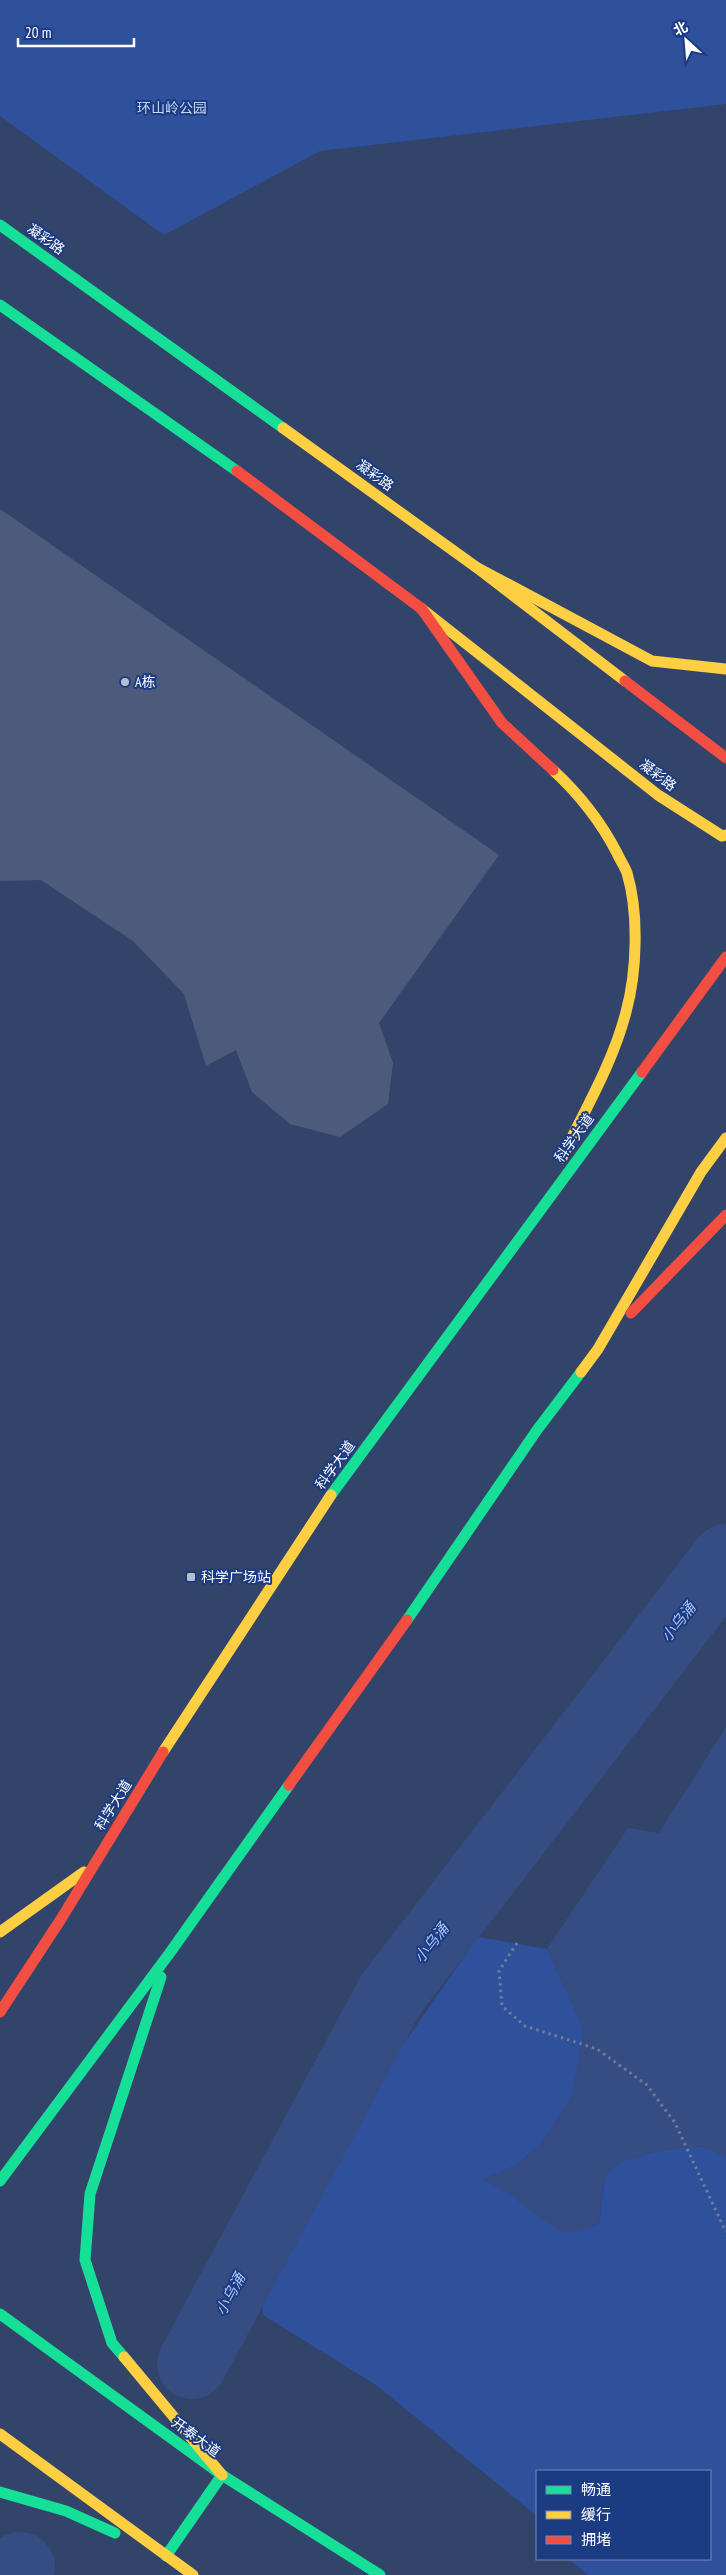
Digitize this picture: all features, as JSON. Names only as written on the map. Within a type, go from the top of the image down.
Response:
[{"type":"main road","name":"凝彩路","points":[[0,225],[476,567],[726,758]]},
{"type":"main road","name":"凝彩路","points":[[0,305],[242,474],[421,608],[658,795],[724,836]]},
{"type":"main road","points":[[476,567],[652,661],[726,669]]},
{"type":"main road","points":[[421,608],[502,724],[569,784],[601,823],[627,873],[634,919],[636,966],[626,1013],[608,1061],[575,1132],[519,1240]]},
{"type":"main road","name":"科学大道","points":[[0,2012],[94,1865],[189,1710],[319,1512],[726,957]]},
{"type":"main road","points":[[0,2181],[169,1954],[410,1615],[537,1430],[598,1349],[702,1172],[726,1138]]},
{"type":"main road","points":[[598,1349],[726,1216]]},
{"type":"main road","points":[[0,1932],[94,1865]]},
{"type":"main road","points":[[166,2556],[222,2475],[112,2343],[85,2260],[90,2194],[169,1954]]},
{"type":"main road","name":"开泰大道","points":[[0,2314],[222,2475],[380,2575]]},
{"type":"main road","points":[[0,2434],[193,2575]]},
{"type":"main road","points":[[0,2492],[66,2511],[166,2556]]},
{"type":"path","points":[[517,1943],[499,1972],[502,2006],[525,2026],[597,2049],[647,2085],[675,2123],[726,2232]]},
{"type":"green space","name":"环山岭公园","points":[[0,0],[726,0],[726,104],[320,151],[164,235],[0,116]]},
{"type":"green space","points":[[478,1937],[547,1949],[584,2029],[573,2094],[540,2145],[516,2165],[484,2179],[513,2196],[540,2218],[599,2224],[605,2179],[613,2167],[624,2161],[655,2152],[686,2147],[709,2148],[726,2157],[726,2575],[588,2575],[570,2560],[711,2560],[711,2470],[536,2470],[536,2515],[376,2385],[263,2315],[263,2291],[373,2088]]},
{"type":"shaded area","points":[[726,1727],[726,2157],[709,2148],[686,2147],[655,2152],[624,2161],[613,2167],[605,2179],[599,2224],[581,2231],[562,2232],[540,2218],[513,2196],[483,2179],[516,2165],[540,2145],[573,2094],[584,2029],[547,1949],[628,1828],[659,1833]]},
{"type":"building","name":"A栋","points":[[0,509],[499,855],[379,1023],[393,1063],[388,1104],[340,1137],[290,1124],[252,1092],[236,1050],[206,1066],[184,994],[133,941],[41,880],[0,881]]},
{"type":"waterway","name":"小乌涌","points":[[192,2364],[391,1994],[726,1559]]},
{"type":"waterway","name":"小乌涌","points":[[17,2575],[20,2567]]},
{"type":"traffic: fast","points":[[0,225],[283,428]]},
{"type":"traffic: fast","points":[[0,305],[237,471]]},
{"type":"traffic: fast","points":[[331,1495],[642,1072]]},
{"type":"traffic: fast","points":[[407,1620],[537,1430],[581,1372]]},
{"type":"traffic: fast","points":[[0,2181],[169,1954],[289,1785]]},
{"type":"traffic: fast","points":[[124,2357],[112,2343],[85,2260],[90,2194],[161,1977]]},
{"type":"traffic: fast","points":[[0,2314],[222,2475],[380,2575]]},
{"type":"traffic: fast","points":[[166,2556],[222,2475]]},
{"type":"traffic: fast","points":[[0,2492],[66,2511],[115,2533]]},
{"type":"traffic: slow","points":[[283,428],[476,567],[625,681]]},
{"type":"traffic: slow","points":[[476,567],[652,661],[726,669]]},
{"type":"traffic: slow","points":[[422,609],[658,795],[722,836],[726,835]]},
{"type":"traffic: slow","points":[[553,770],[589,808],[617,853],[627,873],[635,924],[634,961],[626,1012],[614,1050],[562,1158]]},
{"type":"traffic: slow","points":[[581,1372],[598,1349],[701,1172],[726,1138]]},
{"type":"traffic: slow","points":[[163,1752],[331,1495]]},
{"type":"traffic: slow","points":[[0,1932],[84,1872]]},
{"type":"traffic: slow","points":[[124,2357],[222,2475]]},
{"type":"traffic: slow","points":[[0,2434],[193,2575]]},
{"type":"traffic: jam","points":[[237,471],[422,609]]},
{"type":"traffic: jam","points":[[421,608],[502,723],[553,770]]},
{"type":"traffic: jam","points":[[625,681],[726,758]]},
{"type":"traffic: jam","points":[[642,1072],[726,957]]},
{"type":"traffic: jam","points":[[631,1313],[726,1215]]},
{"type":"traffic: jam","points":[[289,1785],[407,1620]]},
{"type":"traffic: jam","points":[[0,2012],[61,1919],[163,1752]]},
{"type":"place","name":"A栋","points":[[125,682]]},
{"type":"place","name":"科学广场站","points":[[191,1577]]}]
